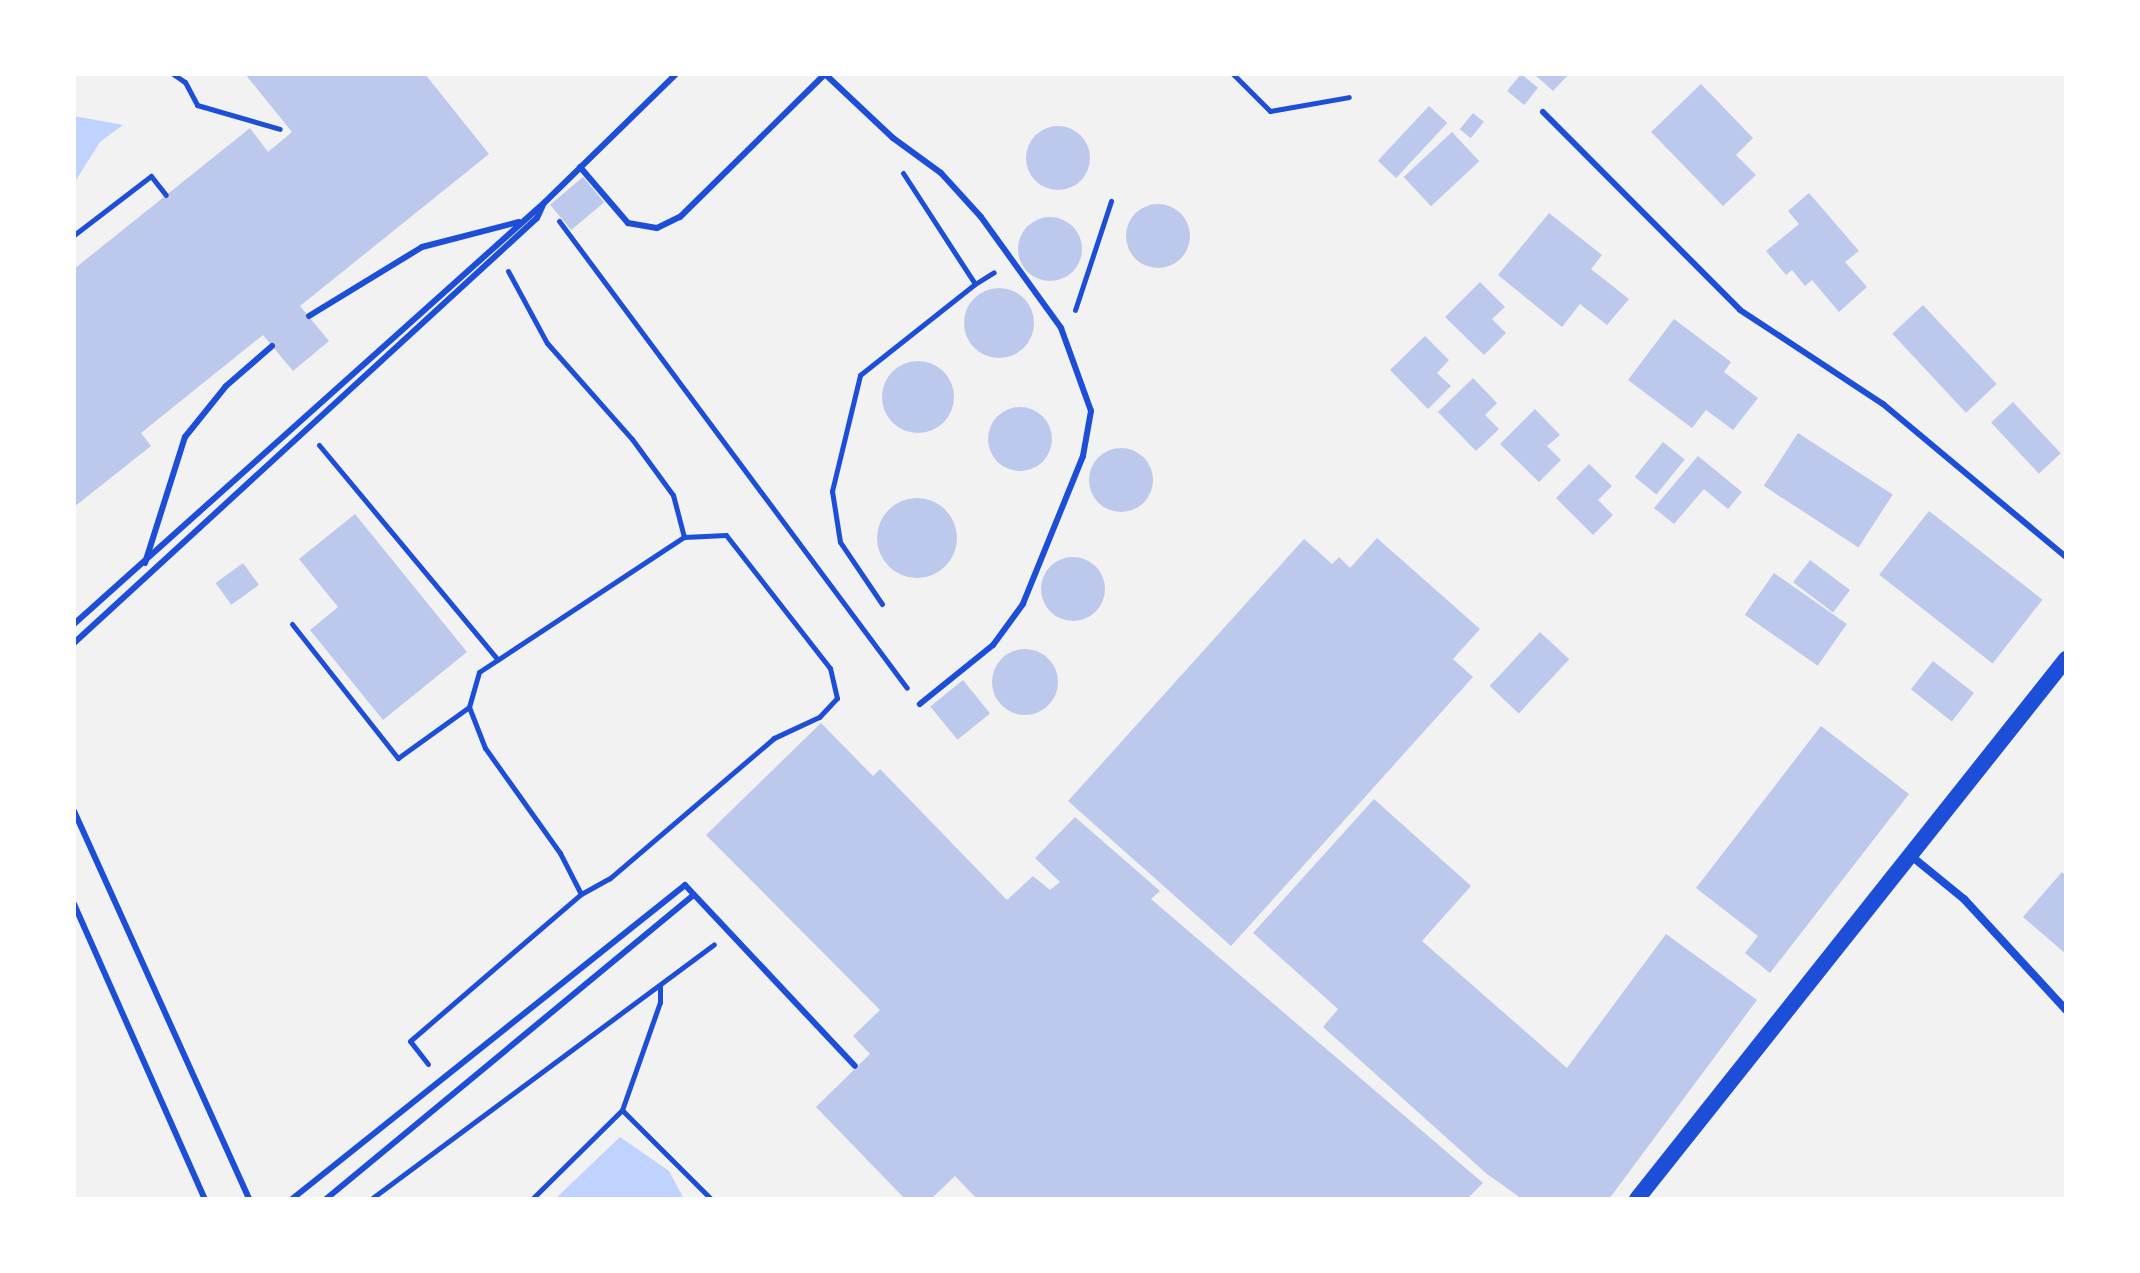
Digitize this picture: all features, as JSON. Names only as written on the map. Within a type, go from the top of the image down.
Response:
[{"type":"main road","points":[[1637,1199],[2066,659]]},
{"type":"street","points":[[1910,855],[1964,899],[2066,1010]]},
{"type":"lane","points":[[74,624],[545,202],[676,74]]},
{"type":"lane","points":[[580,167],[628,223],[657,228],[680,217],[825,74],[893,138],[958,190],[1061,328],[1091,411],[1083,456],[1008,628],[920,704]]},
{"type":"lane","points":[[1543,112],[1740,310],[1768,333],[1883,404],[2066,557]]},
{"type":"lane","points":[[74,643],[537,218],[545,202]]},
{"type":"lane","points":[[309,316],[422,247],[520,222]]},
{"type":"lane","points":[[145,563],[185,437],[226,386],[272,346]]},
{"type":"lane","points":[[74,811],[249,1199]]},
{"type":"lane","points":[[292,1199],[685,885],[855,1066]]},
{"type":"lane","points":[[326,1199],[694,895]]},
{"type":"lane","points":[[74,904],[205,1199]]},
{"type":"path","points":[[173,74],[185,82],[197,105],[280,129]]},
{"type":"path","points":[[1233,74],[1270,111],[1349,97]]},
{"type":"path","points":[[893,138],[887,150],[975,284]]},
{"type":"path","points":[[74,235],[151,176],[166,195]]},
{"type":"path","points":[[1061,328],[1079,304],[1111,201]]},
{"type":"path","points":[[545,202],[920,704]]},
{"type":"path","points":[[498,253],[547,343],[632,439],[673,495],[684,537]]},
{"type":"path","points":[[882,604],[840,542],[832,491],[860,375],[975,284],[1011,261]]},
{"type":"path","points":[[306,429],[497,659]]},
{"type":"path","points":[[440,1080],[410,1041],[581,894],[610,878],[774,738],[819,717],[837,698],[830,668],[726,535],[684,537],[479,672],[469,707],[485,748],[532,822],[560,853],[581,894]]},
{"type":"path","points":[[292,624],[398,758],[469,707]]},
{"type":"path","points":[[371,1199],[730,931]]},
{"type":"path","points":[[532,1199],[622,1110],[660,1002],[660,985]]},
{"type":"path","points":[[622,1110],[711,1199]]},
{"type":"water","points":[[74,116],[123,125],[100,142],[76,180]]},
{"type":"water","points":[[620,1137],[669,1171],[684,1199],[555,1199]]},
{"type":"building","points":[[245,74],[425,74],[489,154],[300,306],[329,341],[293,371],[263,335],[141,433],[151,446],[74,507],[74,269],[250,128],[268,152],[292,132]]},
{"type":"building","points":[[1521,74],[1538,88],[1524,105],[1507,91]]},
{"type":"building","points":[[1534,74],[1569,74],[1553,91]]},
{"type":"building","points":[[1701,84],[1753,138],[1736,155],[1756,175],[1723,206],[1651,132]]},
{"type":"building","points":[[1429,106],[1447,123],[1396,178],[1378,161]]},
{"type":"building","points":[[1473,113],[1484,122],[1471,138],[1460,129]]},
{"type":"building","points":[[1058,126],[1070,128],[1081,135],[1088,146],[1088,170],[1081,181],[1070,188],[1058,190],[1046,188],[1035,181],[1028,170],[1026,158],[1028,146],[1035,135],[1046,128]]},
{"type":"building","points":[[1452,132],[1479,161],[1431,206],[1404,177]]},
{"type":"building","points":[[583,177],[604,202],[571,230],[550,205]]},
{"type":"building","points":[[1809,193],[1859,251],[1845,262],[1867,287],[1839,312],[1812,280],[1805,286],[1792,270],[1786,275],[1766,251],[1799,224],[1788,211]]},
{"type":"building","points":[[1152,204],[1164,204],[1181,213],[1188,224],[1188,248],[1181,259],[1164,268],[1152,268],[1140,263],[1131,254],[1126,242],[1126,230],[1131,218],[1140,209]]},
{"type":"building","points":[[1549,213],[1602,255],[1591,269],[1629,299],[1607,325],[1580,304],[1562,327],[1498,275]]},
{"type":"building","points":[[1050,217],[1062,219],[1073,226],[1080,237],[1080,261],[1073,272],[1062,279],[1050,281],[1038,279],[1027,272],[1020,261],[1018,249],[1020,237],[1027,226],[1038,219]]},
{"type":"building","points":[[1480,282],[1505,307],[1492,319],[1506,333],[1484,355],[1445,317]]},
{"type":"building","points":[[992,288],[1006,288],[1028,303],[1034,323],[1032,336],[1024,348],[1006,358],[992,358],[970,343],[964,330],[964,316],[979,294]]},
{"type":"building","points":[[1923,305],[1997,384],[1966,413],[1892,334]]},
{"type":"building","points":[[1674,319],[1731,362],[1724,372],[1758,398],[1733,430],[1706,410],[1692,428],[1628,380]]},
{"type":"building","points":[[1425,336],[1449,360],[1437,373],[1451,386],[1428,409],[1390,370]]},
{"type":"building","points":[[925,361],[944,371],[952,383],[952,411],[944,423],[932,431],[911,433],[892,423],[884,411],[882,390],[892,371],[904,363]]},
{"type":"building","points":[[1473,378],[1497,403],[1485,415],[1499,429],[1476,451],[1438,412]]},
{"type":"building","points":[[2013,402],[2061,453],[2039,474],[1991,422]]},
{"type":"building","points":[[1020,407],[1032,409],[1043,416],[1050,427],[1050,451],[1043,462],[1032,469],[1020,471],[1008,469],[997,462],[990,451],[988,439],[990,427],[997,416],[1008,409]]},
{"type":"building","points":[[1535,409],[1560,435],[1547,446],[1561,460],[1539,482],[1500,444]]},
{"type":"building","points":[[1798,433],[1893,495],[1858,547],[1764,486]]},
{"type":"building","points":[[1663,442],[1685,460],[1656,495],[1635,477]]},
{"type":"building","points":[[1115,448],[1127,448],[1144,457],[1151,468],[1151,492],[1144,503],[1127,512],[1115,512],[1103,507],[1094,498],[1089,486],[1089,474],[1094,462],[1103,453]]},
{"type":"building","points":[[1698,456],[1742,492],[1728,509],[1704,489],[1674,524],[1654,508]]},
{"type":"building","points":[[1589,464],[1612,486],[1598,500],[1613,515],[1593,535],[1556,498]]},
{"type":"building","points":[[917,498],[932,501],[945,510],[954,523],[957,538],[954,553],[945,566],[932,575],[917,578],[902,575],[889,566],[880,553],[877,538],[880,523],[889,510],[902,501]]},
{"type":"building","points":[[1929,511],[2042,600],[1993,663],[1879,575]]},
{"type":"building","points":[[355,514],[467,652],[383,720],[310,630],[338,607],[299,559]]},
{"type":"building","points":[[1377,538],[1480,629],[1453,659],[1473,677],[1231,946],[1068,801],[1304,539],[1332,564],[1339,557],[1350,568]]},
{"type":"building","points":[[1073,557],[1085,559],[1096,566],[1103,577],[1103,601],[1096,612],[1085,619],[1073,621],[1061,619],[1050,612],[1043,601],[1041,589],[1043,577],[1050,566],[1061,559]]},
{"type":"building","points":[[1810,560],[1850,590],[1833,612],[1793,582]]},
{"type":"building","points":[[243,563],[259,585],[231,605],[215,583]]},
{"type":"building","points":[[1774,573],[1847,624],[1818,666],[1745,615]]},
{"type":"building","points":[[1540,632],[1569,659],[1519,713],[1490,686]]},
{"type":"building","points":[[1025,649],[1038,651],[1053,664],[1058,682],[1056,695],[1043,710],[1025,715],[1012,713],[997,700],[992,682],[994,669],[1007,654]]},
{"type":"building","points":[[1933,661],[1974,693],[1952,721],[1911,689]]},
{"type":"building","points":[[963,680],[990,713],[957,740],[930,706]]},
{"type":"building","points":[[821,723],[873,776],[880,769],[1007,900],[1033,876],[1050,890],[1060,882],[1035,858],[1075,817],[1160,891],[1151,899],[1483,1183],[1467,1199],[977,1199],[955,1176],[931,1199],[905,1199],[816,1107],[870,1054],[853,1036],[880,1010],[706,835]]},
{"type":"building","points":[[1821,726],[1909,794],[1770,973],[1745,953],[1758,936],[1696,888]]},
{"type":"building","points":[[1374,799],[1471,886],[1422,941],[1567,1068],[1666,934],[1757,1000],[1609,1199],[1522,1199],[1487,1174],[1323,1027],[1338,1009],[1253,933]]},
{"type":"building","points":[[2062,872],[2066,876],[2066,954],[2023,917]]}]
